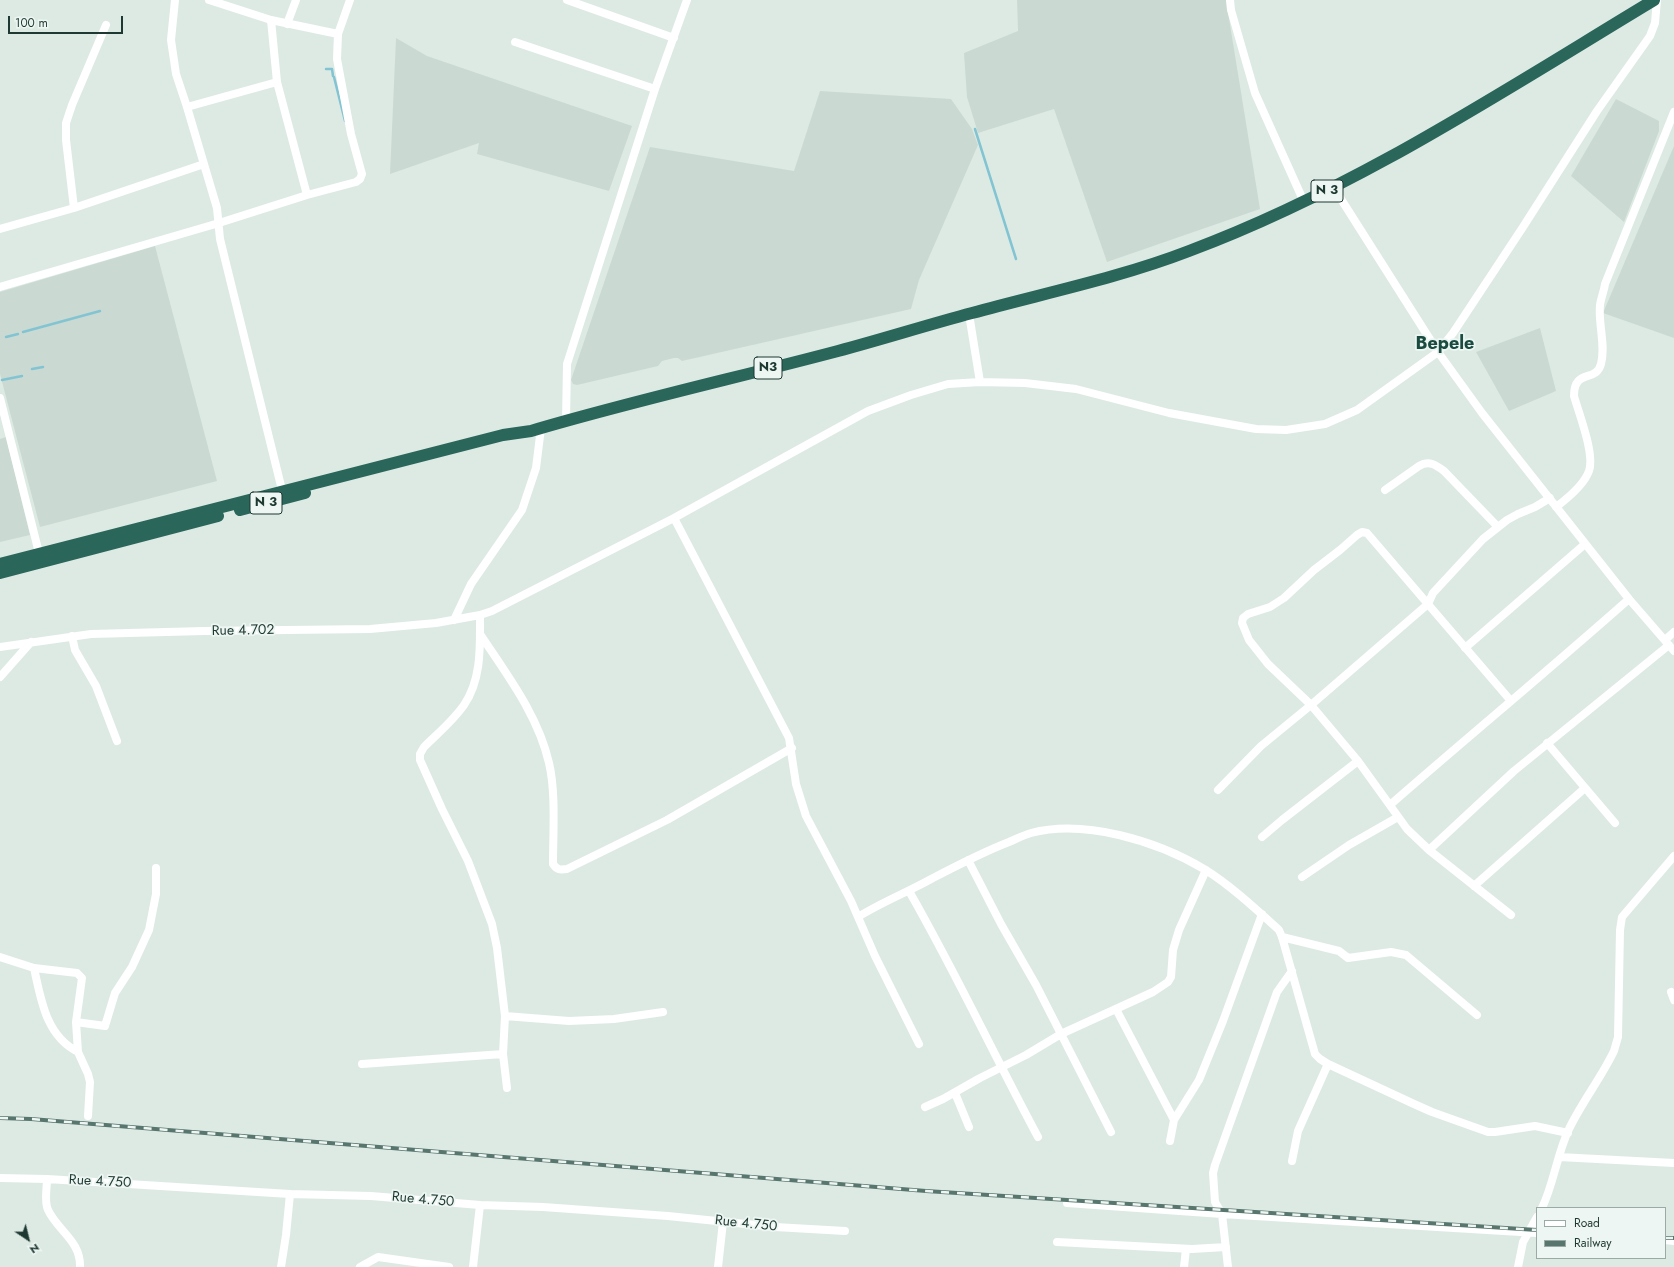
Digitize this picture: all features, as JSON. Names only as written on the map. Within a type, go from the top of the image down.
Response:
[{"type":"highway","name":"N 3","points":[[969,314],[1121,274],[1179,255],[1250,228],[1334,188],[1428,137],[1655,0]]},
{"type":"highway","name":"N3","points":[[566,421],[705,383],[837,351],[969,314]]},
{"type":"highway","name":"N 3","points":[[0,573],[216,512],[282,490],[503,435],[536,429],[566,421]]},
{"type":"highway","name":"N 3","points":[[0,564],[40,553],[500,444],[522,438],[536,429]]},
{"type":"street","points":[[175,0],[171,40],[176,74],[216,208],[220,239],[282,490]]},
{"type":"street","points":[[209,0],[221,2],[271,20],[338,34]]},
{"type":"street","points":[[287,24],[296,0]]},
{"type":"street","points":[[0,287],[219,223],[307,195],[356,182],[360,179],[362,174],[351,134],[337,59],[338,34],[350,0]]},
{"type":"street","points":[[567,0],[588,3],[674,38]]},
{"type":"street","points":[[566,421],[567,364],[655,89],[688,0]]},
{"type":"street","points":[[1230,0],[1231,10],[1255,93],[1304,202]]},
{"type":"street","name":"Rue 4.702","points":[[0,647],[91,634],[370,629],[454,620],[480,615],[492,611],[674,518],[868,410],[911,394],[948,384],[980,382],[1025,383],[1076,390],[1169,413],[1256,429],[1286,430],[1325,424],[1357,410],[1438,352],[1453,333],[1597,111],[1650,36],[1655,23],[1655,0]]},
{"type":"street","points":[[271,20],[277,82],[307,195]]},
{"type":"street","points":[[74,208],[66,140],[66,124],[72,105],[106,25]]},
{"type":"street","points":[[515,42],[655,89]]},
{"type":"street","points":[[187,107],[277,82]]},
{"type":"street","points":[[1556,507],[1580,485],[1589,471],[1591,455],[1574,396],[1574,386],[1579,380],[1595,373],[1601,365],[1602,338],[1600,306],[1605,284],[1673,116]]},
{"type":"street","points":[[0,229],[74,208],[204,164]]},
{"type":"street","points":[[1334,188],[1438,352],[1482,414],[1629,599],[1669,645]]},
{"type":"street","points":[[969,314],[980,382]]},
{"type":"street","points":[[0,398],[40,553]]},
{"type":"street","points":[[454,620],[471,584],[522,510],[536,468],[536,429]]},
{"type":"street","points":[[1385,490],[1423,463],[1430,463],[1438,466],[1444,471],[1498,527]]},
{"type":"street","points":[[1218,790],[1261,746],[1428,604],[1433,594],[1483,539],[1512,517],[1535,508],[1550,498]]},
{"type":"street","points":[[674,518],[789,738],[792,748],[796,784],[806,816],[851,901],[919,1044]]},
{"type":"street","points":[[1511,700],[1367,533],[1362,532],[1357,535],[1314,570],[1284,598],[1270,607],[1248,614],[1243,618],[1242,623],[1249,640],[1268,664],[1311,705],[1358,761],[1407,829],[1429,850],[1511,915]]},
{"type":"street","points":[[1465,648],[1585,544]]},
{"type":"street","points":[[1390,805],[1511,700],[1557,663],[1629,599]]},
{"type":"street","points":[[480,615],[480,653],[473,684],[464,704],[424,748],[420,754],[420,760],[468,861],[492,924],[497,948],[505,1016],[503,1054],[506,1088]]},
{"type":"street","points":[[1429,850],[1514,771],[1669,645],[1674,632]]},
{"type":"street","points":[[480,634],[519,693],[544,743],[549,765],[553,808],[553,864],[555,868],[560,870],[567,869],[667,820],[792,748]]},
{"type":"street","points":[[72,636],[75,650],[96,686],[117,741]]},
{"type":"street","points":[[0,677],[31,642]]},
{"type":"street","points":[[1547,743],[1615,823]]},
{"type":"street","points":[[1262,837],[1358,761]]},
{"type":"street","points":[[1474,886],[1585,788]]},
{"type":"street","points":[[1302,877],[1349,845],[1398,817]]},
{"type":"street","points":[[858,917],[877,905],[909,891],[968,860],[1030,833],[1056,828],[1082,828],[1139,840],[1175,852],[1206,870],[1262,914],[1279,930],[1315,1054],[1320,1059],[1432,1112],[1488,1132],[1535,1126],[1568,1133]]},
{"type":"street","points":[[1542,1207],[1550,1190],[1559,1157],[1568,1133],[1608,1063],[1614,1051],[1618,1037],[1620,930],[1622,917],[1674,856]]},
{"type":"street","points":[[968,860],[1061,1034],[1110,1132]]},
{"type":"street","points":[[76,1022],[105,1026],[115,993],[132,967],[149,930],[156,894],[156,868]]},
{"type":"street","points":[[925,1106],[955,1093],[1026,1055],[1061,1034],[1153,992],[1170,980],[1173,950],[1179,930],[1206,870]]},
{"type":"street","points":[[909,891],[938,942],[1001,1068],[1038,1137]]},
{"type":"street","points":[[1170,1141],[1174,1120],[1199,1080],[1223,1021],[1262,914]]},
{"type":"street","points":[[1282,937],[1338,951],[1348,958],[1391,952],[1406,955],[1477,1015]]},
{"type":"street","points":[[0,957],[34,968],[77,973],[82,978],[76,1022],[78,1052],[90,1082],[88,1116]]},
{"type":"street","points":[[34,968],[45,1014],[60,1040],[78,1052]]},
{"type":"street","points":[[1228,1267],[1222,1214],[1215,1202],[1215,1165],[1277,992],[1292,971]]},
{"type":"street","points":[[1671,992],[1674,1000]]},
{"type":"street","points":[[1116,1009],[1174,1120]]},
{"type":"street","points":[[505,1016],[569,1021],[614,1019],[663,1012]]},
{"type":"street","points":[[362,1064],[503,1054]]},
{"type":"street","points":[[1292,1161],[1298,1131],[1328,1064]]},
{"type":"street","points":[[955,1093],[969,1127]]},
{"type":"street","points":[[1559,1157],[1674,1163]]},
{"type":"street","name":"Rue 4.750","points":[[0,1178],[47,1179],[290,1194],[371,1196],[480,1205],[543,1207],[775,1227],[845,1231]]},
{"type":"street","points":[[47,1179],[46,1205],[49,1212],[72,1240],[79,1254],[80,1267]]},
{"type":"street","points":[[281,1267],[290,1194]]},
{"type":"street","points":[[1068,1203],[1533,1233]]},
{"type":"street","points":[[473,1267],[480,1205]]},
{"type":"street","points":[[1518,1267],[1523,1242],[1533,1233],[1536,1221]]},
{"type":"street","points":[[718,1267],[723,1222]]},
{"type":"street","points":[[1057,1242],[1186,1249],[1226,1247]]},
{"type":"street","points":[[1184,1267],[1186,1249]]},
{"type":"street","points":[[360,1267],[378,1257],[449,1267]]},
{"type":"shaded area","points":[[1017,0],[1226,0],[1260,209],[1107,262],[1054,109],[978,133],[967,97],[964,53],[1018,31]]},
{"type":"shaded area","points":[[396,38],[427,56],[632,126],[609,191],[477,154],[479,143],[390,174]]},
{"type":"shaded area","points":[[820,91],[951,99],[972,129],[978,145],[919,280],[911,309],[682,361],[678,358],[674,358],[662,361],[658,366],[577,385],[573,384],[571,380],[650,147],[794,171]]},
{"type":"shaded area","points":[[1616,99],[1659,121],[1659,131],[1624,222],[1571,176]]},
{"type":"shaded area","points":[[1674,146],[1674,338],[1603,313]]},
{"type":"shaded area","points":[[155,246],[217,481],[40,527],[0,374],[0,292]]},
{"type":"shaded area","points":[[1540,328],[1556,391],[1509,411],[1476,352]]},
{"type":"shaded area","points":[[6,437],[30,535],[0,542],[0,439]]},
{"type":"waterway","points":[[326,69],[332,69],[333,76]]},
{"type":"waterway","points":[[334,77],[345,121]]},
{"type":"waterway","points":[[975,129],[1016,259]]},
{"type":"waterway","points":[[23,332],[100,311]]},
{"type":"waterway","points":[[6,337],[18,334]]},
{"type":"waterway","points":[[32,369],[43,367]]},
{"type":"waterway","points":[[2,380],[22,376]]},
{"type":"railway","points":[[0,1118],[31,1119],[926,1191],[1536,1230]]},
{"type":"railway","points":[[1666,1238],[1674,1238]]},
{"type":"district","name":"Bepele","points":[[1445,345]]}]
